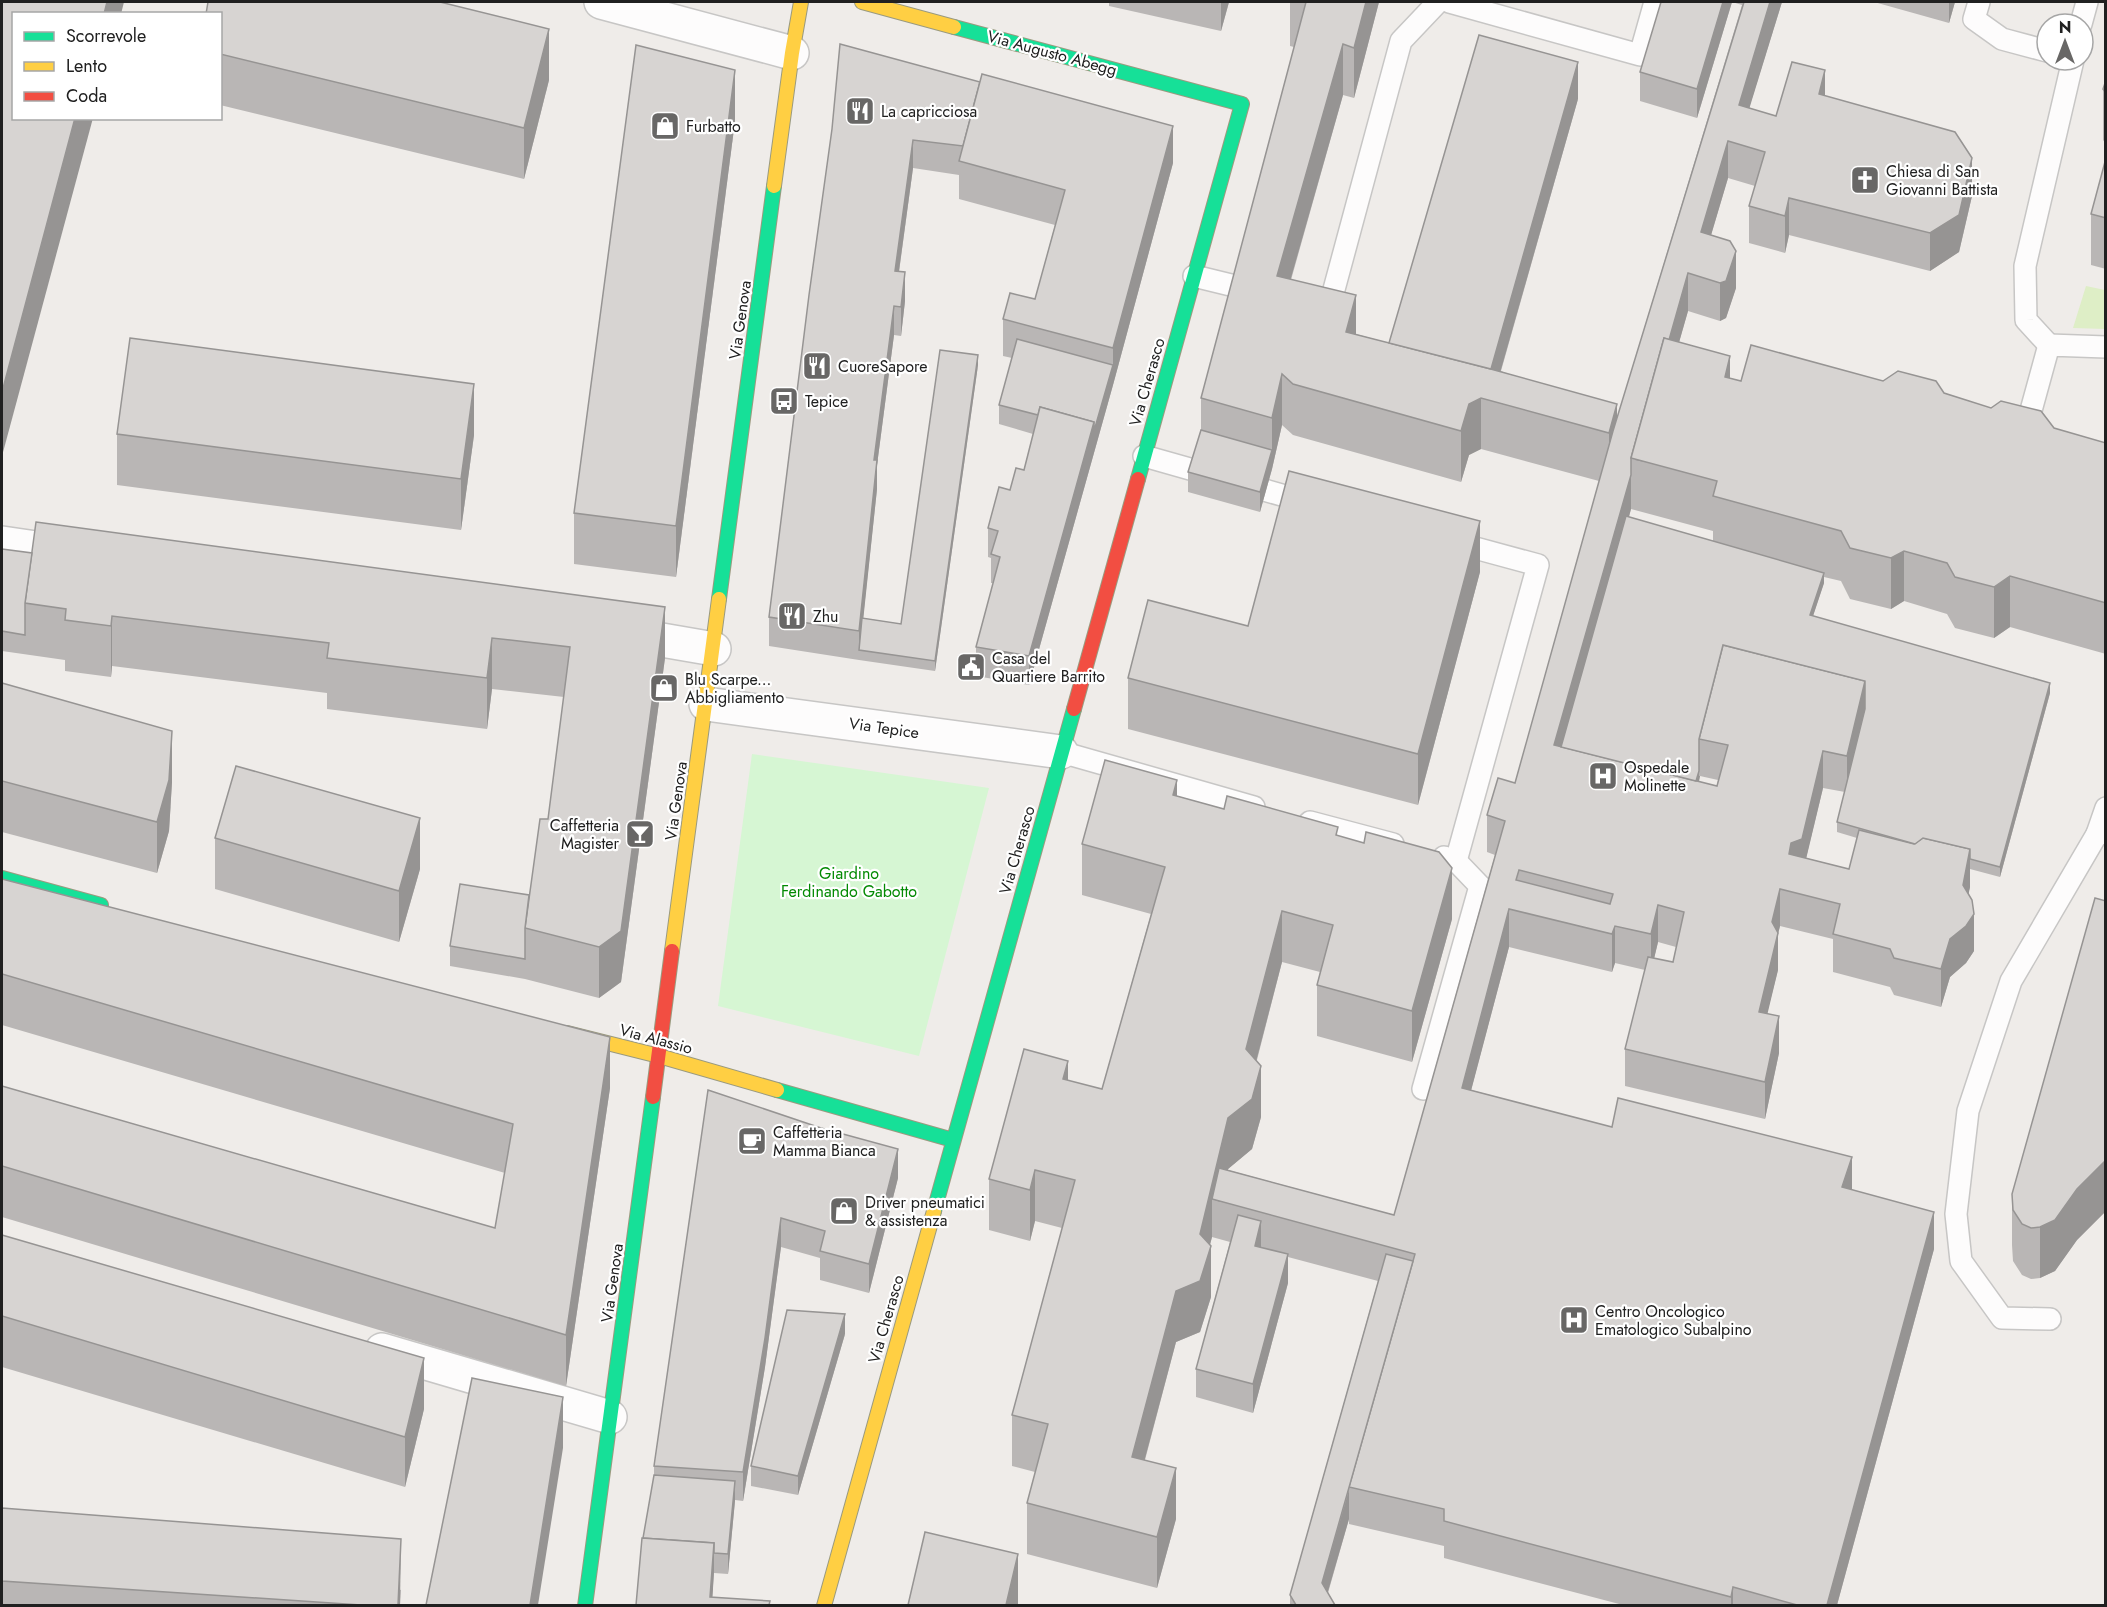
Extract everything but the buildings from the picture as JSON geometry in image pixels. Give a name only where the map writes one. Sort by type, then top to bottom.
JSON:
[{"type":"street","points":[[601,2],[792,53]]},
{"type":"street","name":"Via Genova","points":[[585,1605],[792,53],[801,2]]},
{"type":"street","name":"Via Augusto Abegg","points":[[862,2],[1242,104]]},
{"type":"street","name":"Via Cherasco","points":[[824,1605],[1242,104]]},
{"type":"street","points":[[2,543],[107,558]]},
{"type":"street","points":[[586,628],[714,649]]},
{"type":"street","name":"Via Tepice","points":[[706,704],[1061,752]]},
{"type":"street","points":[[2,878],[115,909]]},
{"type":"street","name":"Via Alassio","points":[[558,1030],[659,1056],[953,1140]]},
{"type":"street","points":[[358,1343],[610,1417]]},
{"type":"lane","points":[[1301,304],[1329,308],[1401,41],[1438,2]]},
{"type":"lane","points":[[1449,2],[1640,55],[1655,2]]},
{"type":"lane","points":[[1979,2],[1974,19],[2002,39],[2035,48]]},
{"type":"lane","points":[[2070,72],[2025,266],[2026,320],[2049,345],[2106,347]]},
{"type":"lane","points":[[1194,276],[1243,288]]},
{"type":"lane","points":[[2043,446],[2023,440],[2049,345]]},
{"type":"lane","points":[[1144,456],[1325,507]]},
{"type":"lane","points":[[1257,489],[1263,468]]},
{"type":"lane","points":[[1437,537],[1538,565],[1456,861]]},
{"type":"lane","points":[[1061,752],[1456,861],[1480,886],[1423,1089]]},
{"type":"lane","points":[[2050,1319],[2002,1318],[1961,1261],[1956,1214],[1968,1111],[2011,981],[2101,834],[2106,808]]},
{"type":"green space","points":[[2086,286],[2105,290],[2105,329],[2073,328]]},
{"type":"green space","name":"Giardino Ferdinando Gabotto","points":[[752,754],[989,788],[919,1056],[718,1006]]},
{"type":"traffic: fast","points":[[954,27],[1242,104],[1138,479]]},
{"type":"traffic: fast","points":[[719,599],[774,186]]},
{"type":"traffic: fast","points":[[934,1211],[1074,709]]},
{"type":"traffic: fast","points":[[2,878],[101,905]]},
{"type":"traffic: fast","points":[[777,1090],[953,1140]]},
{"type":"traffic: fast","points":[[585,1606],[653,1097]]},
{"type":"traffic: slow","points":[[774,186],[801,2]]},
{"type":"traffic: slow","points":[[862,2],[954,27]]},
{"type":"traffic: slow","points":[[672,951],[719,599]]},
{"type":"traffic: slow","points":[[567,1033],[659,1056],[777,1090]]},
{"type":"traffic: slow","points":[[824,1606],[934,1211]]},
{"type":"traffic: jam","points":[[1074,709],[1138,479]]},
{"type":"traffic: jam","points":[[653,1097],[672,951]]},
{"type":"place","name":"La capricciosa","points":[[860,111]]},
{"type":"place","name":"Furbatto","points":[[665,126]]},
{"type":"place","name":"Chiesa di San Giovanni Battista","points":[[1865,180]]},
{"type":"place","name":"CuoreSapore","points":[[817,366]]},
{"type":"place","name":"Tepice","points":[[784,401]]},
{"type":"place","name":"Zhu","points":[[792,616]]},
{"type":"place","name":"Casa del Quartiere Barrito","points":[[971,667]]},
{"type":"place","name":"Blu Scarpe... Abbigliamento","points":[[664,688]]},
{"type":"place","name":"Ospedale Molinette","points":[[1603,776]]},
{"type":"place","name":"Caffetteria Magister","points":[[640,834]]},
{"type":"place","name":"Caffetteria Mamma Bianca","points":[[752,1141]]},
{"type":"place","name":"Driver pneumatici & assistenza","points":[[844,1211]]},
{"type":"place","name":"Centro Oncologico Ematologico Subalpino","points":[[1574,1320]]}]
